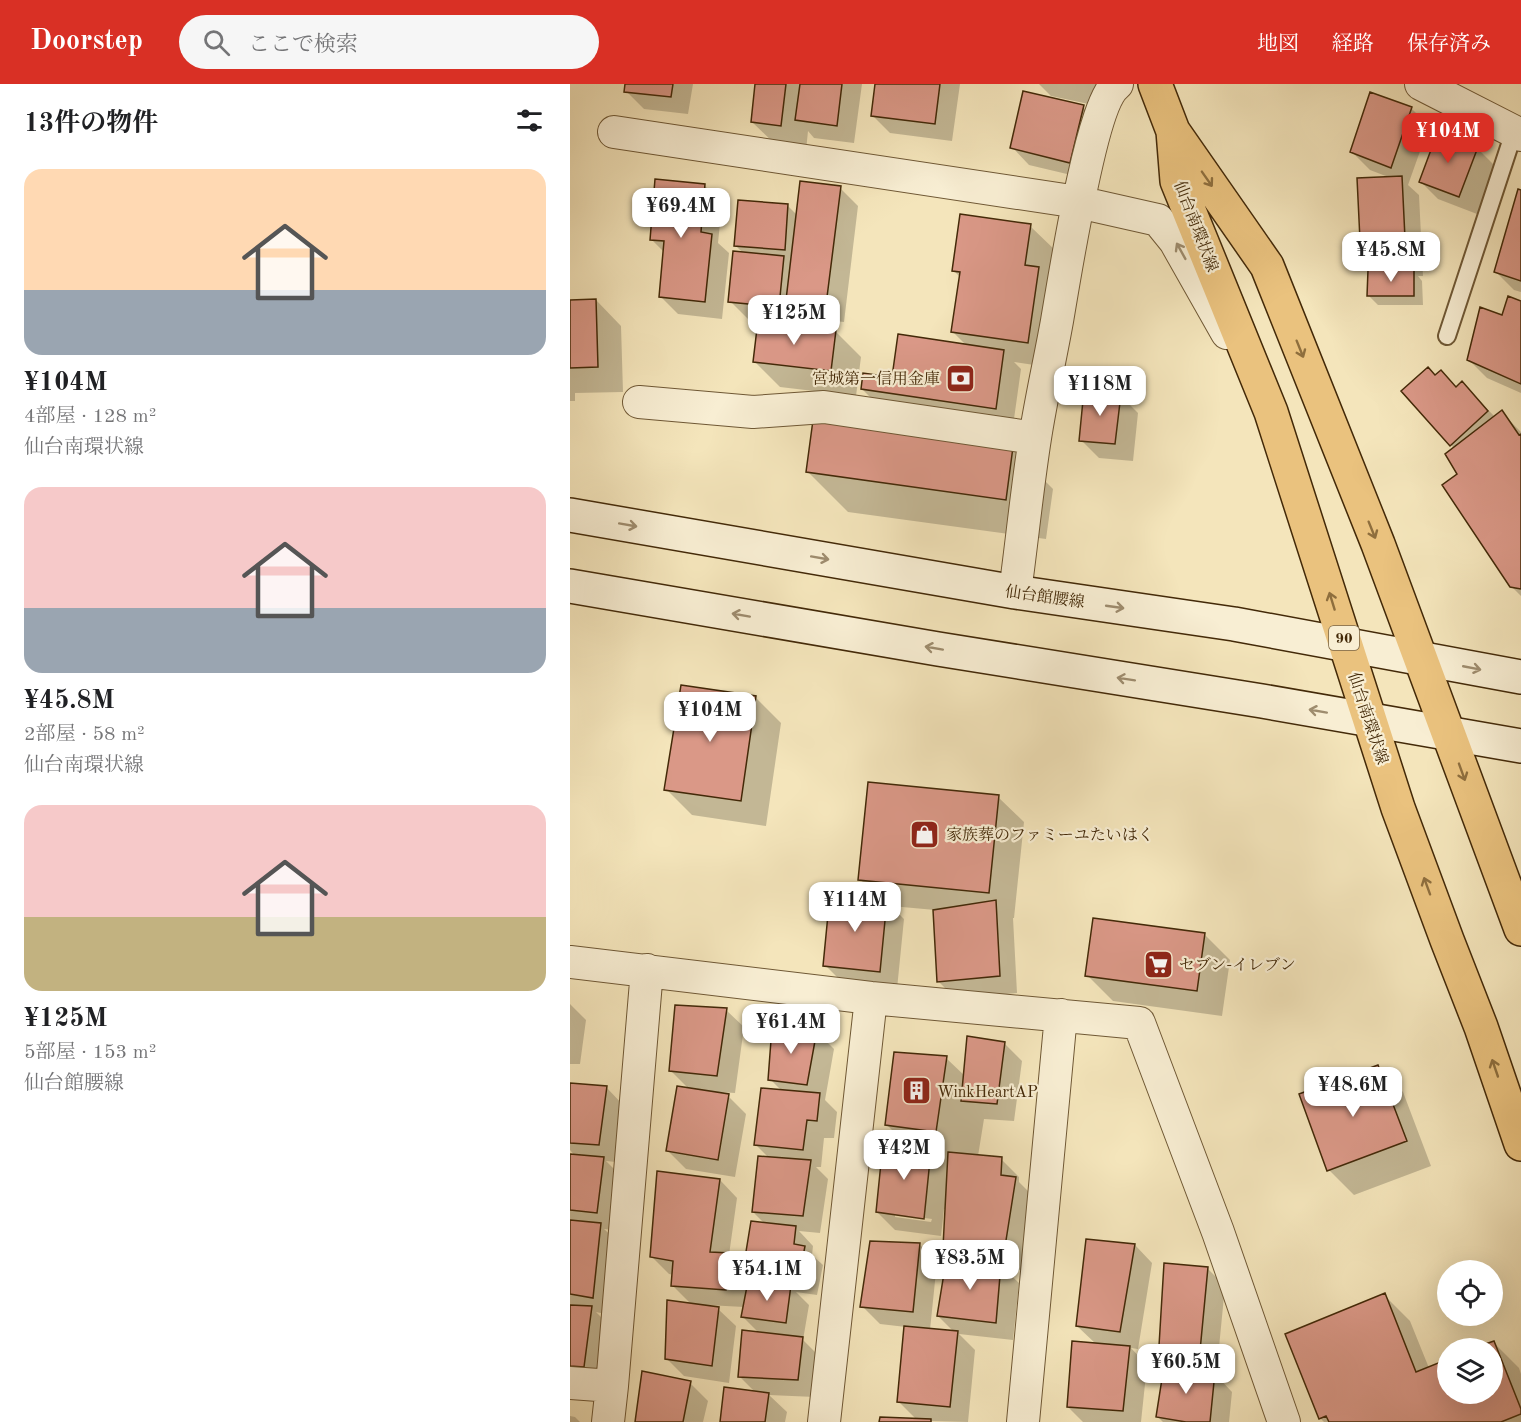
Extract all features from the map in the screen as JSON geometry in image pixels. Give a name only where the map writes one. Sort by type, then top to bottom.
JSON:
[{"type":"main road","name":"90","points":[[1155,84],[1173,131]]},
{"type":"main road","name":"仙台南環状線","points":[[1173,131],[1177,181],[1271,412],[1398,808],[1481,1027],[1521,1144]]},
{"type":"main road","name":"仙台南環状線","points":[[1173,131],[1267,266],[1378,544],[1521,929]]},
{"type":"main road","name":"仙台館腰線","points":[[570,514],[1015,592],[1234,624],[1521,677]]},
{"type":"main road","points":[[570,586],[1521,746]]},
{"type":"street","points":[[1015,592],[1035,438],[1078,202],[1091,145],[1113,87],[1117,84]]},
{"type":"street","points":[[1421,84],[1518,133]]},
{"type":"street","points":[[614,132],[1078,202],[1158,220],[1175,241],[1271,412]]},
{"type":"street","points":[[639,402],[753,412],[824,407],[1035,438]]},
{"type":"street","points":[[570,962],[872,998],[1139,1023],[1218,1232],[1284,1422]]},
{"type":"street","points":[[608,1422],[647,970]]},
{"type":"street","points":[[824,1422],[872,998]]},
{"type":"street","points":[[1023,1422],[1061,1015]]},
{"type":"street","points":[[570,1383],[612,1386]]},
{"type":"lane","points":[[1447,336],[1518,133]]},
{"type":"building","points":[[625,84],[673,84],[671,97],[624,92]]},
{"type":"building","points":[[755,84],[786,84],[781,126],[751,122]]},
{"type":"building","points":[[800,84],[842,84],[837,126],[795,120]]},
{"type":"building","points":[[875,84],[940,84],[935,124],[871,116]]},
{"type":"building","points":[[1023,91],[1084,105],[1070,163],[1010,148]]},
{"type":"building","points":[[1370,92],[1412,107],[1391,168],[1350,152]]},
{"type":"building","points":[[1438,131],[1478,147],[1459,197],[1419,182]]},
{"type":"building","points":[[1402,176],[1406,259],[1361,261],[1357,178]]},
{"type":"building","points":[[655,179],[705,184],[701,232],[712,234],[705,302],[659,297],[664,241],[650,240]]},
{"type":"building","points":[[800,181],[841,186],[826,305],[786,300]]},
{"type":"building","points":[[1518,189],[1521,190],[1521,281],[1494,272]]},
{"type":"building","points":[[738,200],[788,204],[785,250],[734,246]]},
{"type":"building","points":[[960,214],[1031,224],[1025,265],[1039,267],[1028,343],[951,332],[960,272],[952,271]]},
{"type":"building","points":[[733,251],[784,256],[779,307],[728,302]]},
{"type":"building","points":[[1368,270],[1414,270],[1414,296],[1367,296]]},
{"type":"building","points":[[1508,296],[1521,301],[1521,384],[1467,360],[1480,307],[1502,315]]},
{"type":"building","points":[[596,299],[598,367],[570,368],[570,300]]},
{"type":"building","points":[[758,320],[836,330],[831,371],[753,362]]},
{"type":"building","points":[[898,334],[1004,350],[996,409],[861,389],[863,373],[892,377]]},
{"type":"building","points":[[1428,367],[1435,375],[1441,370],[1456,387],[1462,381],[1488,411],[1450,446],[1401,391]]},
{"type":"building","points":[[1084,390],[1121,394],[1115,444],[1079,441]]},
{"type":"building","points":[[1502,410],[1519,435],[1521,434],[1521,589],[1510,587],[1442,485],[1457,474],[1445,454]]},
{"type":"building","points":[[813,420],[1013,447],[1006,500],[806,472]]},
{"type":"building","points":[[681,685],[756,696],[741,801],[664,790]]},
{"type":"building","points":[[868,782],[999,795],[989,893],[858,880]]},
{"type":"building","points":[[830,894],[887,900],[880,972],[823,966]]},
{"type":"building","points":[[996,900],[1000,976],[937,982],[933,910]]},
{"type":"building","points":[[1093,918],[1205,933],[1197,991],[1085,976]]},
{"type":"building","points":[[675,1005],[727,1008],[717,1076],[669,1071]]},
{"type":"building","points":[[772,1027],[817,1030],[807,1085],[768,1080]]},
{"type":"building","points":[[967,1036],[1005,1042],[997,1104],[961,1101]]},
{"type":"building","name":"WinkHeartAP","points":[[894,1052],[947,1056],[936,1132],[885,1125]]},
{"type":"building","points":[[1378,1065],[1407,1141],[1327,1171],[1299,1094]]},
{"type":"building","points":[[570,1083],[607,1086],[599,1145],[570,1143]]},
{"type":"building","points":[[677,1086],[729,1094],[718,1160],[666,1151]]},
{"type":"building","points":[[761,1088],[820,1093],[817,1121],[807,1120],[803,1150],[754,1145]]},
{"type":"building","points":[[883,1143],[931,1150],[924,1219],[876,1212]]},
{"type":"building","points":[[948,1152],[1002,1157],[1001,1175],[1016,1177],[1004,1253],[943,1247]]},
{"type":"building","points":[[570,1154],[604,1157],[597,1213],[570,1210]]},
{"type":"building","points":[[758,1156],[811,1160],[803,1216],[752,1212]]},
{"type":"building","points":[[657,1171],[720,1179],[710,1252],[730,1253],[726,1290],[671,1286],[673,1261],[650,1257]]},
{"type":"building","points":[[570,1220],[601,1223],[593,1298],[570,1294]]},
{"type":"building","points":[[751,1221],[796,1226],[794,1244],[805,1246],[799,1278],[743,1270]]},
{"type":"building","points":[[1086,1239],[1135,1244],[1120,1332],[1076,1326]]},
{"type":"building","points":[[870,1241],[920,1243],[913,1312],[860,1307]]},
{"type":"building","points":[[946,1261],[1001,1264],[996,1323],[937,1316]]},
{"type":"building","points":[[1164,1263],[1208,1267],[1200,1351],[1159,1346]]},
{"type":"building","points":[[748,1281],[791,1285],[786,1323],[741,1317]]},
{"type":"building","points":[[1385,1293],[1416,1372],[1437,1363],[1437,1404],[1503,1404],[1503,1364],[1521,1414],[1501,1422],[1329,1422],[1326,1416],[1319,1419],[1285,1334]]},
{"type":"building","points":[[667,1300],[719,1307],[712,1366],[665,1359]]},
{"type":"building","points":[[570,1305],[592,1306],[584,1367],[570,1366]]},
{"type":"building","points":[[904,1326],[958,1331],[950,1407],[897,1402]]},
{"type":"building","points":[[742,1330],[803,1337],[798,1380],[738,1377]]},
{"type":"building","points":[[1072,1341],[1130,1346],[1123,1411],[1067,1407]]},
{"type":"building","points":[[1164,1366],[1215,1372],[1210,1422],[1186,1422],[1156,1417]]},
{"type":"building","points":[[642,1371],[691,1381],[683,1422],[635,1422]]},
{"type":"building","points":[[724,1387],[769,1393],[765,1422],[720,1422]]},
{"type":"building","points":[[880,1417],[931,1419],[931,1422],[879,1422]]},
{"type":"place","name":"宮城第一信用金庫","points":[[961,378]]},
{"type":"place","name":"家族葬のファミーユたいはく","points":[[925,834]]},
{"type":"place","name":"セブン-イレブン","points":[[1158,964]]},
{"type":"place","name":"WinkHeartAP","points":[[916,1091]]}]
